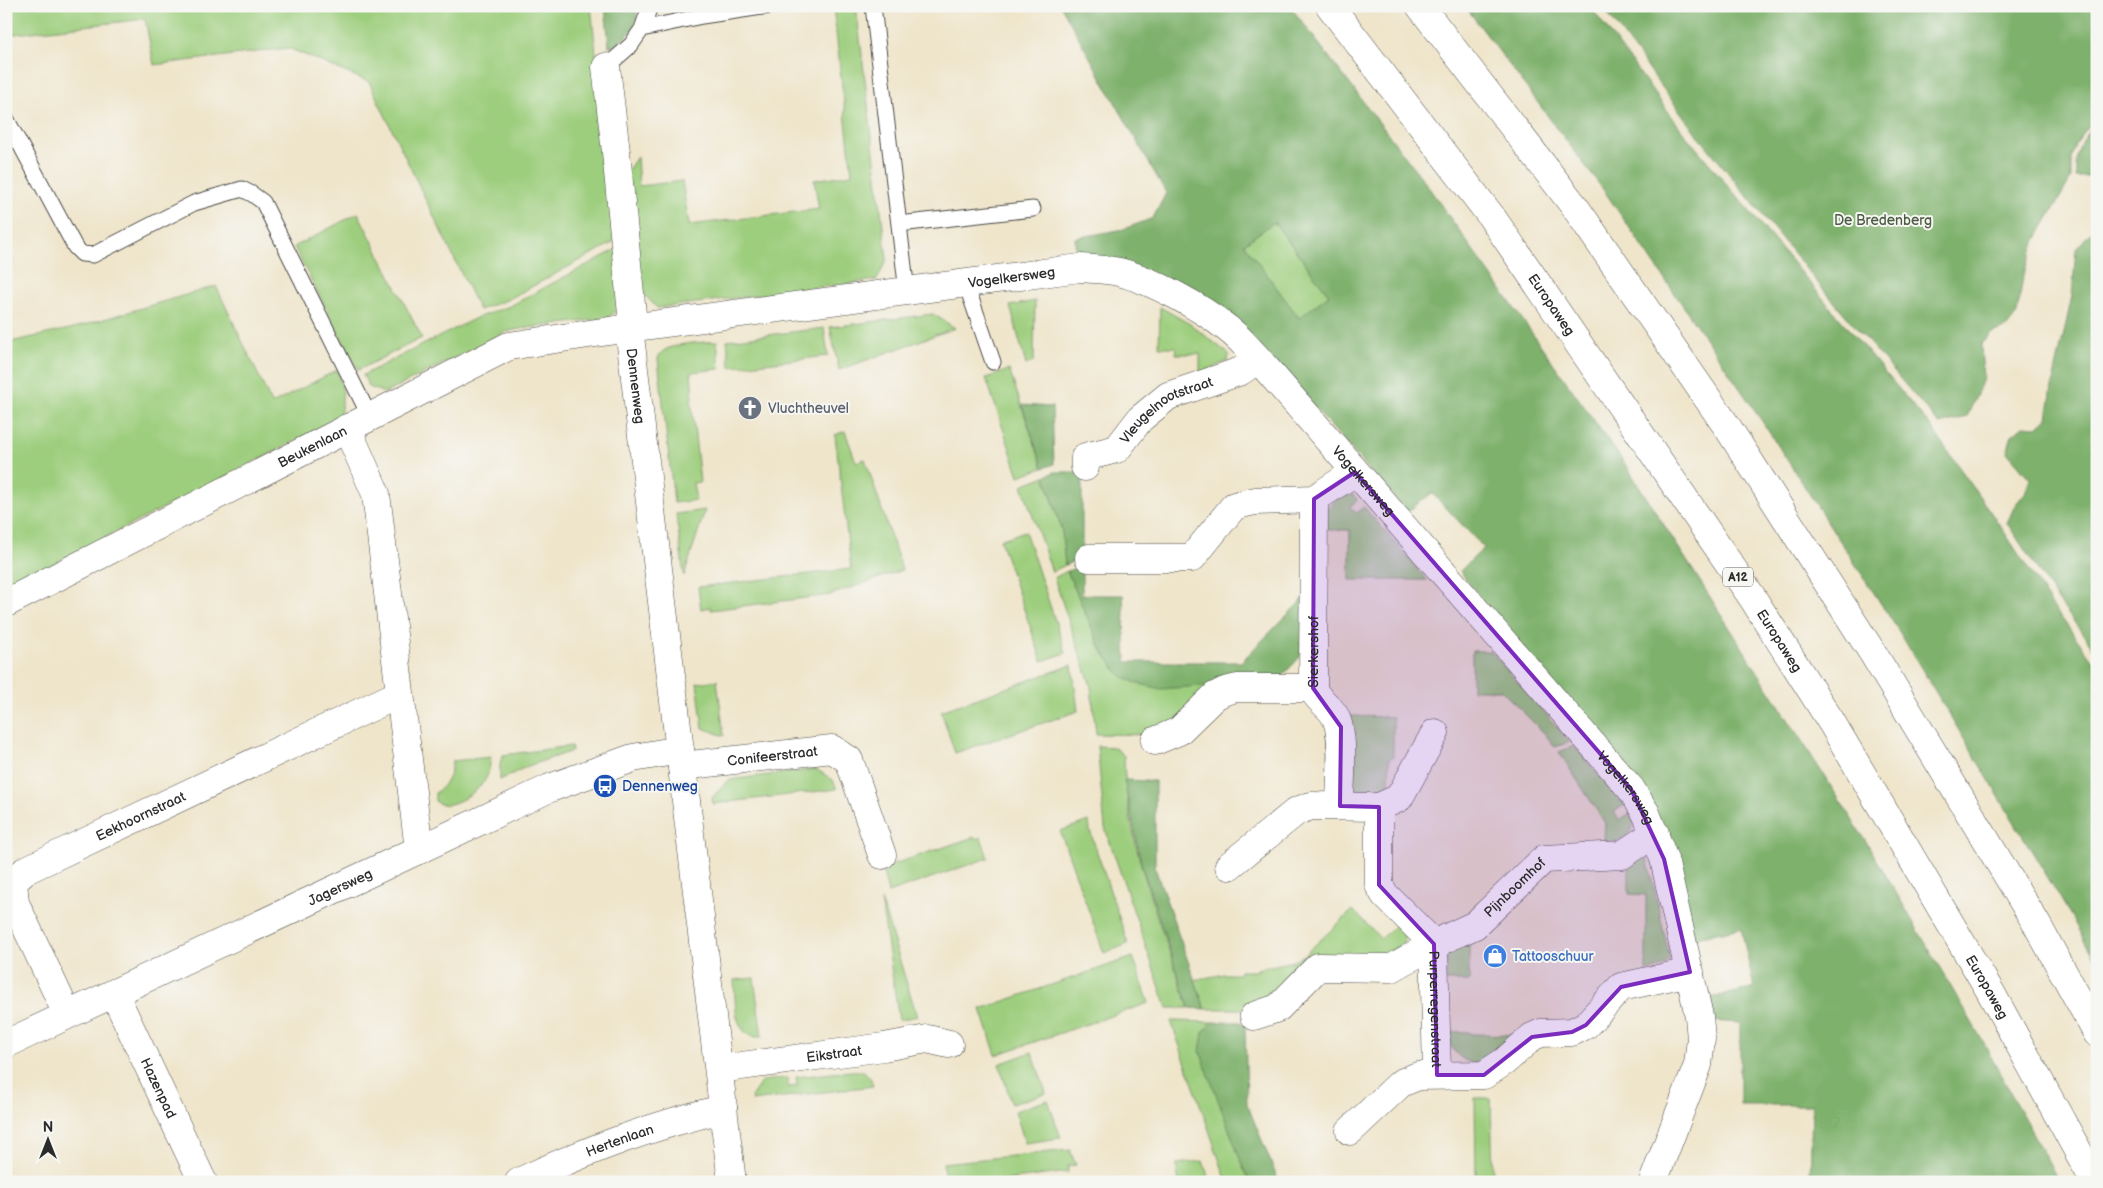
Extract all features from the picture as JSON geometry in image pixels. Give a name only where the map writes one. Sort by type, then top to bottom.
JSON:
[{"type":"main road","name":"Europaweg","points":[[1330,6],[1491,216],[1752,598],[1832,723],[1985,982],[2094,1182]]},
{"type":"main road","points":[[1420,6],[1575,207],[1728,428],[1879,663],[2036,923],[2097,1033]]},
{"type":"main road","name":"Dennenweg","points":[[606,67],[632,314],[630,328],[732,1182]]},
{"type":"main road","name":"Vogelkersweg","points":[[630,328],[1080,268],[1117,271],[1163,289],[1206,312],[1230,330],[1258,359],[1631,789],[1655,833],[1664,859],[1690,972],[1699,1016],[1701,1039],[1698,1065],[1653,1182]]},
{"type":"main road","name":"Beukenlaan","points":[[6,603],[509,346],[630,328]]},
{"type":"main road","name":"Vleugelnootstraat","points":[[1085,467],[1085,457],[1117,449],[1140,419],[1168,396],[1241,371],[1258,359]]},
{"type":"main road","points":[[358,423],[376,494],[419,850]]},
{"type":"main road","points":[[1090,558],[1192,558],[1234,506],[1255,501],[1314,500],[1355,472]]},
{"type":"main road","name":"Sierkershof","points":[[1155,741],[1179,731],[1215,696],[1225,691],[1237,688],[1312,688],[1314,500]]},
{"type":"main road","points":[[1312,688],[1314,693],[1335,714],[1341,727],[1340,806]]},
{"type":"main road","name":"Eekhoornstraat","points":[[67,1014],[15,903],[13,882],[26,870],[400,694]]},
{"type":"main road","points":[[1228,866],[1297,811],[1311,806],[1378,807],[1399,798],[1435,733]]},
{"type":"main road","name":"Conifeerstraat","points":[[681,758],[832,750],[848,760],[882,855]]},
{"type":"main road","name":"Jagersweg","points":[[6,1044],[550,788],[633,758],[681,758]]},
{"type":"main road","points":[[1378,807],[1379,885],[1384,895],[1434,944]]},
{"type":"main road","name":"Pijnboomhof","points":[[1254,1016],[1278,1008],[1318,967],[1392,968],[1434,944],[1475,925],[1544,859],[1622,855],[1655,833]]},
{"type":"main road","name":"Purperregenstraat","points":[[1434,944],[1437,1075]]},
{"type":"main road","name":"Purperregenstraat","points":[[1350,1131],[1401,1083],[1418,1076],[1484,1075],[1505,1061],[1532,1037],[1541,1033],[1572,1032],[1586,1024],[1620,987],[1631,983],[1667,978],[1690,972]]},
{"type":"main road","name":"Hazenpad","points":[[114,993],[203,1182]]},
{"type":"main road","name":"Eikstraat","points":[[719,1069],[874,1049],[927,1039],[949,1044]]},
{"type":"main road","name":"Hertenlaan","points":[[519,1182],[636,1134],[681,1118],[723,1109]]},
{"type":"lane","points":[[606,67],[631,45],[642,29],[650,6]]},
{"type":"lane","points":[[642,29],[702,16],[770,6]]},
{"type":"lane","points":[[873,6],[907,292]]},
{"type":"lane","points":[[6,118],[74,247],[82,254],[93,255],[194,203],[204,200],[242,190],[263,202],[358,423]]},
{"type":"lane","points":[[899,224],[1033,209]]},
{"type":"lane","points":[[966,284],[993,362]]},
{"type":"highlighted area","points":[[1355,472],[1631,789],[1664,859],[1690,972],[1621,987],[1586,1025],[1572,1032],[1532,1037],[1484,1075],[1437,1075],[1434,944],[1379,885],[1379,807],[1340,806],[1341,727],[1313,688],[1314,499]]},
{"type":"green space","points":[[6,6],[591,6],[616,241],[509,299],[479,310],[369,82],[288,48],[154,65],[145,19],[6,35]]},
{"type":"green space","points":[[605,6],[636,6],[635,25],[615,46],[609,46]]},
{"type":"green space","points":[[833,6],[856,6],[887,259],[877,280],[657,308],[638,288],[625,174],[637,157],[639,186],[682,181],[689,225],[819,209],[814,180],[852,174]]},
{"type":"green space","points":[[1061,6],[1290,6],[1424,181],[1627,467],[1867,843],[1978,1033],[2059,1182],[1810,1182],[1812,1105],[1740,1105],[1740,1023],[1711,1021],[1706,999],[1754,988],[1741,928],[1692,938],[1674,857],[1460,571],[1484,548],[1432,493],[1407,512],[1264,351],[1076,258],[1075,238],[1124,229],[1153,218],[1166,193]],"holes":[[[1274,222],[1329,295],[1299,318],[1244,244]]]},
{"type":"green space","points":[[1465,6],[1590,6],[1687,137],[1931,427],[2001,527],[2051,604],[2097,666],[2097,963],[2065,906],[1900,633],[1754,409],[1605,192]]},
{"type":"green space","name":"De Bredenberg","points":[[1602,6],[2097,6],[2097,116],[2075,145],[2071,158],[2071,178],[2036,240],[2023,277],[2017,314],[2007,327],[1992,333],[1981,344],[1983,379],[1967,417],[1939,424],[1811,275],[1696,133]]},
{"type":"green space","points":[[2097,122],[2097,177],[2076,177],[2076,159],[2080,147]]},
{"type":"green space","points":[[358,213],[422,338],[358,370],[294,247]]},
{"type":"green space","points":[[1274,222],[1329,295],[1299,318],[1244,244]]},
{"type":"green space","points":[[2097,225],[2097,653],[2057,599],[2007,523],[2015,505],[2025,493],[2030,479],[2007,452],[2012,435],[2023,426],[2037,427],[2047,418],[2072,296],[2076,249]]},
{"type":"green space","points":[[617,249],[620,308],[608,318],[506,332],[385,393],[369,387],[363,375],[476,318],[510,306]]},
{"type":"green space","points":[[216,286],[272,404],[337,370],[343,391],[340,418],[6,588],[6,343],[74,328]]},
{"type":"green space","points":[[1035,301],[1034,361],[1026,365],[1010,306]]},
{"type":"green space","points":[[1160,307],[1190,324],[1229,354],[1228,361],[1200,373],[1200,354],[1175,354],[1176,347],[1159,347]]},
{"type":"green space","points":[[933,314],[955,328],[839,370],[830,327]]},
{"type":"green space","points":[[824,328],[828,356],[730,367],[727,340]]},
{"type":"green space","points":[[717,341],[720,369],[691,372],[693,398],[691,399],[700,482],[693,483],[696,500],[674,503],[658,359],[661,353],[674,346]]},
{"type":"green space","points":[[1009,370],[1043,468],[1019,476],[986,378]]},
{"type":"green space","points":[[1022,405],[1052,407],[1054,464],[1043,468]]},
{"type":"green space","points":[[845,431],[856,462],[865,459],[902,570],[830,595],[711,610],[710,607],[701,609],[698,587],[851,569],[835,435]]},
{"type":"green space","points":[[1055,472],[1082,472],[1082,558],[1065,565],[1062,531],[1045,476]]},
{"type":"green space","points":[[1045,476],[1062,531],[1065,565],[1052,572],[1022,485]]},
{"type":"green space","points":[[1345,495],[1353,495],[1357,499],[1350,507],[1356,513],[1364,507],[1427,580],[1350,580],[1350,530],[1329,530],[1324,526],[1325,515],[1329,507]]},
{"type":"green space","points":[[705,510],[684,576],[676,514]]},
{"type":"green space","points":[[1025,531],[1066,653],[1042,661],[1000,540]]},
{"type":"green space","points":[[1082,566],[1082,595],[1123,595],[1126,662],[1241,662],[1304,598],[1300,657],[1283,675],[1213,685],[1161,689],[1136,683],[1120,675],[1101,649],[1067,571]]},
{"type":"green space","points":[[1067,571],[1101,649],[1120,675],[1213,685],[1173,724],[1148,735],[1096,734],[1091,686],[1054,578]]},
{"type":"green space","points":[[1472,651],[1491,651],[1570,742],[1555,747],[1546,735],[1501,690],[1472,690]]},
{"type":"green space","points":[[1072,665],[1078,711],[955,753],[941,711]]},
{"type":"green space","points":[[717,680],[724,736],[703,728],[697,683]]},
{"type":"green space","points":[[1350,716],[1393,717],[1393,757],[1389,758],[1389,784],[1378,796],[1360,795],[1349,783]]},
{"type":"green space","points":[[571,746],[572,751],[528,766],[500,780],[500,764],[503,755]]},
{"type":"green space","points":[[1097,746],[1114,747],[1124,756],[1126,788],[1138,853],[1157,916],[1189,1008],[1167,1008],[1105,828]]},
{"type":"green space","points":[[1574,746],[1624,805],[1614,812],[1619,820],[1629,814],[1634,822],[1630,832],[1624,838],[1604,842],[1605,823],[1559,752]]},
{"type":"green space","points":[[491,757],[486,778],[476,790],[454,803],[441,804],[435,801],[435,793],[445,783],[451,771],[452,761]]},
{"type":"green space","points":[[816,769],[833,780],[837,789],[713,804],[712,798],[728,780]]},
{"type":"green space","points":[[1124,780],[1155,781],[1155,868],[1205,1009],[1189,1008],[1142,867]]},
{"type":"green space","points":[[1089,821],[1090,831],[1128,944],[1104,953],[1060,831]]},
{"type":"green space","points":[[974,837],[976,839],[981,837],[988,858],[888,893],[882,868]]},
{"type":"green space","points":[[1646,854],[1670,959],[1662,967],[1646,972],[1646,895],[1629,894],[1629,864]]},
{"type":"green space","points":[[881,900],[917,1016],[899,1020]]},
{"type":"green space","points":[[1353,910],[1381,939],[1396,924],[1404,934],[1403,947],[1389,955],[1309,956],[1302,960],[1274,999],[1252,1009],[1205,1009],[1195,980],[1224,974],[1239,974],[1240,971],[1257,971],[1257,969],[1294,961],[1303,956]]},
{"type":"green space","points":[[1469,942],[1469,981],[1446,981],[1447,950]]},
{"type":"green space","points":[[1133,957],[1149,1003],[996,1055],[981,1009]]},
{"type":"green space","points":[[754,978],[762,1037],[752,1036],[745,1032],[740,1026],[736,1009],[734,980]]},
{"type":"green space","points":[[1171,1021],[1211,1022],[1203,1033],[1244,1170],[1250,1182],[1227,1182]]},
{"type":"green space","points":[[1211,1022],[1241,1022],[1245,1027],[1247,1104],[1279,1182],[1250,1182],[1244,1170],[1200,1051],[1203,1033]]},
{"type":"green space","points":[[1446,1032],[1522,1035],[1493,1056],[1476,1063],[1469,1062],[1458,1055],[1450,1044]]},
{"type":"green space","points":[[1032,1052],[1046,1093],[1012,1104],[999,1064]]},
{"type":"green space","points":[[864,1071],[871,1079],[873,1086],[752,1101],[751,1097],[762,1081],[787,1078],[788,1087],[797,1086],[796,1077]]},
{"type":"green space","points":[[1475,1098],[1491,1098],[1493,1182],[1476,1182]]},
{"type":"green space","points":[[1048,1100],[1061,1138],[1025,1143],[1015,1111]]},
{"type":"green space","points":[[1070,1150],[1076,1165],[1068,1166],[1068,1172],[991,1182],[945,1182],[943,1163]]},
{"type":"green space","points":[[1203,1161],[1210,1182],[1179,1182],[1176,1164]]},
{"type":"place","name":"Vluchtheuvel","points":[[750,408]]},
{"type":"place","name":"Dennenweg","points":[[605,786]]},
{"type":"place","name":"Tattooschuur","points":[[1495,956]]}]
